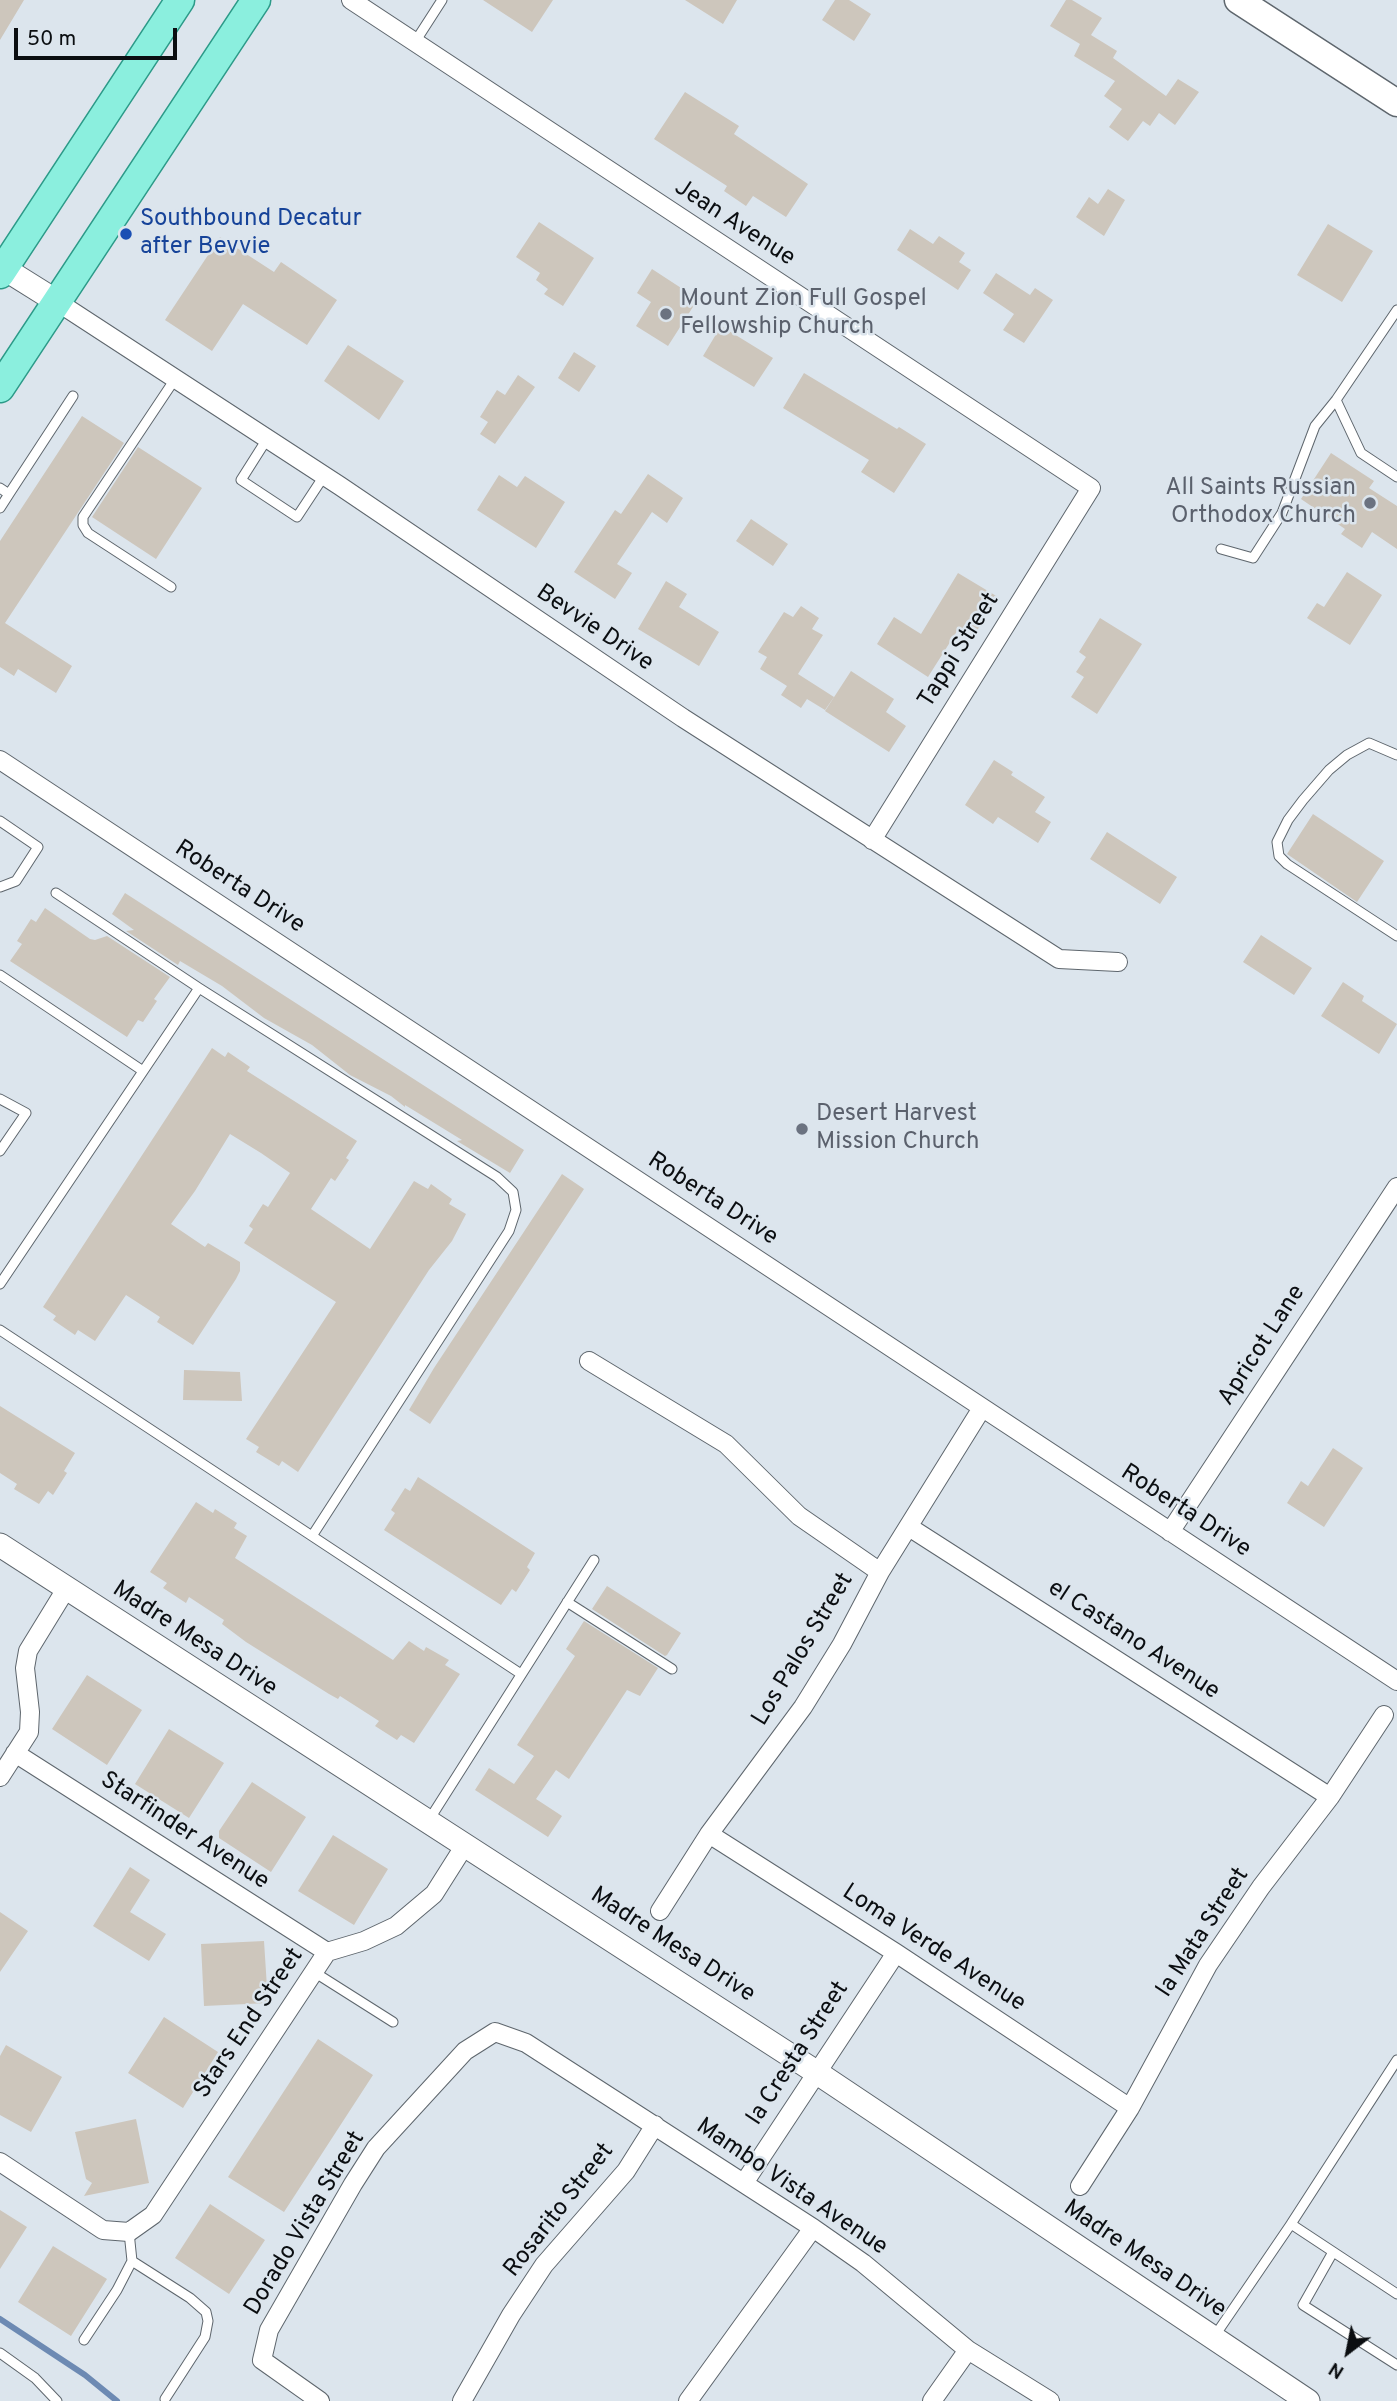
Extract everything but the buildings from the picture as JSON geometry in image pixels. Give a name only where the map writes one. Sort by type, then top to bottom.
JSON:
[{"type":"main road","points":[[1,270],[180,0]]},
{"type":"main road","points":[[0,388],[256,0]]},
{"type":"main road","points":[[1238,0],[1397,103]]},
{"type":"street","name":"Jean Avenue","points":[[351,0],[1091,488]]},
{"type":"street","points":[[1,270],[56,301]]},
{"type":"street","name":"Bevvie Drive","points":[[56,301],[324,476],[683,718],[1059,959],[1118,962]]},
{"type":"street","name":"Tappi Street","points":[[872,840],[1091,488]]},
{"type":"street","name":"Roberta Drive","points":[[0,760],[1397,1681]]},
{"type":"street","name":"Apricot Lane","points":[[1170,1532],[1397,1187]]},
{"type":"street","points":[[590,1362],[726,1444],[799,1516],[880,1572]]},
{"type":"street","name":"Los Palos Street","points":[[660,1911],[709,1834],[803,1707],[842,1644],[880,1572],[982,1408]]},
{"type":"street","name":"el Castano Avenue","points":[[909,1527],[1330,1797]]},
{"type":"street","name":"Madre Mesa Drive","points":[[0,1545],[816,2072],[1308,2401]]},
{"type":"street","points":[[0,1777],[29,1732],[30,1712],[25,1668],[28,1651],[66,1589]]},
{"type":"street","name":"la Mata Street","points":[[1080,2186],[1130,2108],[1208,1965],[1261,1887],[1330,1797],[1384,1715]]},
{"type":"street","name":"Starfinder Avenue","points":[[15,1754],[327,1952]]},
{"type":"street","name":"Loma Verde Avenue","points":[[709,1834],[895,1952],[1130,2108]]},
{"type":"street","name":"Stars End Street","points":[[129,2232],[153,2215],[327,1952],[364,1941],[396,1926],[434,1894],[465,1845]]},
{"type":"street","name":"la Cresta Street","points":[[744,2183],[895,1952]]},
{"type":"street","name":"Mambo Vista Avenue","points":[[495,2032],[526,2043],[813,2228],[863,2263],[968,2350],[1050,2401]]},
{"type":"street","name":"Dorado Vista Street","points":[[320,2401],[262,2360],[269,2329],[376,2148],[465,2051],[495,2032]]},
{"type":"street","name":"Rosarito Street","points":[[462,2401],[511,2315],[544,2265],[626,2171],[655,2125]]},
{"type":"street","points":[[0,2162],[103,2230],[129,2232]]},
{"type":"street","points":[[688,2401],[813,2228]]},
{"type":"street","points":[[932,2401],[968,2350]]},
{"type":"lane","points":[[415,42],[442,0]]},
{"type":"lane","points":[[1221,549],[1253,558],[1282,513],[1315,425],[1336,400],[1397,310]]},
{"type":"lane","points":[[171,587],[88,533],[83,517],[175,379]]},
{"type":"lane","points":[[0,508],[73,396]]},
{"type":"lane","points":[[1336,400],[1361,453],[1397,477]]},
{"type":"lane","points":[[267,439],[241,480],[263,495],[297,517],[324,476]]},
{"type":"lane","points":[[0,488],[9,494]]},
{"type":"lane","points":[[1397,755],[1369,743],[1347,754],[1303,800],[1288,820],[1277,842],[1279,856],[1287,864],[1397,936]]},
{"type":"lane","points":[[0,821],[38,847],[16,881],[0,887]]},
{"type":"lane","points":[[56,893],[199,988],[497,1177],[513,1192],[516,1210],[509,1231],[312,1536]]},
{"type":"lane","points":[[0,975],[143,1071]]},
{"type":"lane","points":[[0,1284],[199,988]]},
{"type":"lane","points":[[0,1099],[26,1113],[0,1151]]},
{"type":"lane","points":[[0,1330],[521,1674]]},
{"type":"lane","points":[[428,1821],[594,1560]]},
{"type":"lane","points":[[567,1602],[672,1669]]},
{"type":"lane","points":[[314,1972],[393,2021]]},
{"type":"lane","points":[[1213,2338],[1291,2224],[1397,2060]]},
{"type":"lane","points":[[1291,2224],[1397,2294]]},
{"type":"lane","points":[[84,2340],[117,2290],[132,2261],[129,2232]]},
{"type":"lane","points":[[1333,2252],[1303,2305],[1397,2365]]},
{"type":"lane","points":[[132,2261],[190,2298],[206,2312],[208,2321],[205,2337],[165,2399]]},
{"type":"lane","points":[[0,2353],[36,2378],[57,2401]]},
{"type":"waterway","points":[[0,2319],[85,2375],[117,2401]]},
{"type":"place","name":"Southbound Decatur after Bevvie","points":[[126,234]]},
{"type":"place","name":"Mount Zion Full Gospel Fellowship Church","points":[[666,314]]},
{"type":"place","name":"All Saints Russian Orthodox Church","points":[[1370,503]]},
{"type":"place","name":"Desert Harvest Mission Church","points":[[802,1129]]}]
